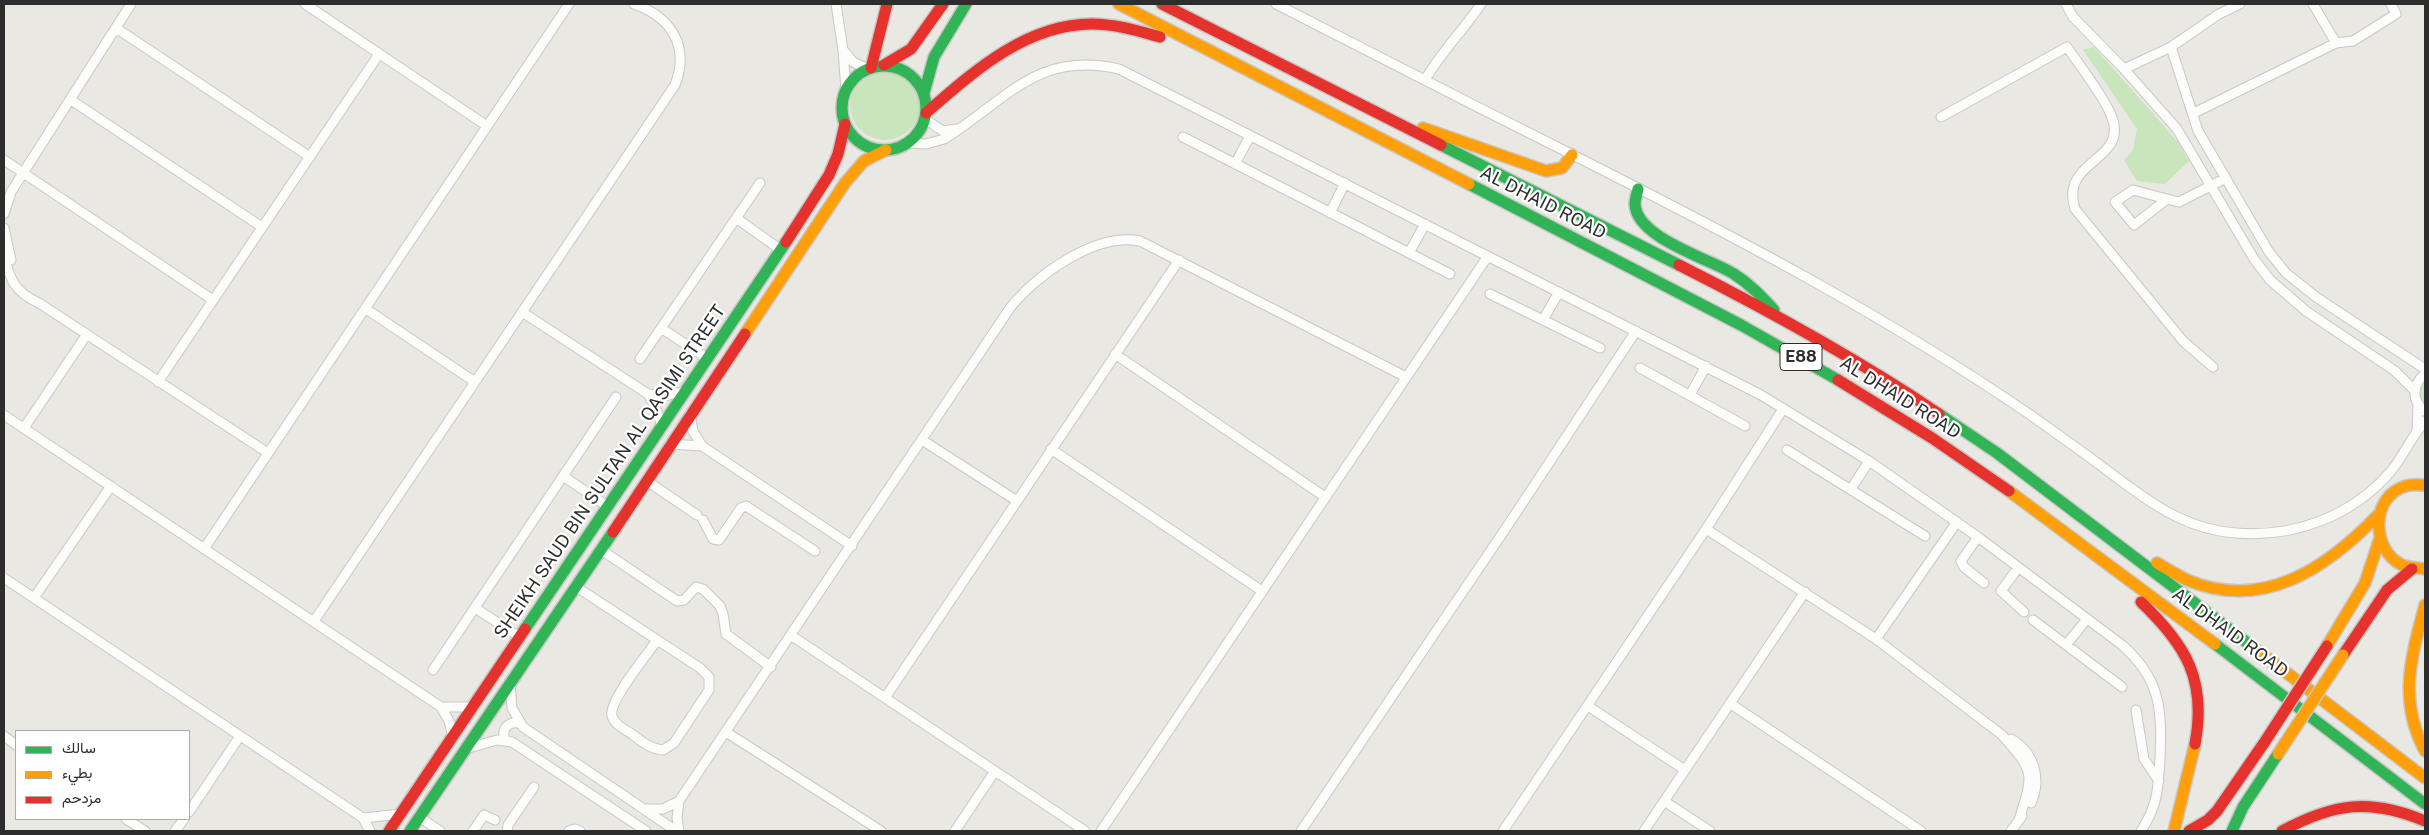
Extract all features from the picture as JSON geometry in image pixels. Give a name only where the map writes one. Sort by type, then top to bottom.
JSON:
[{"type":"main road","points":[[869,68],[887,4]]},
{"type":"main road","points":[[883,66],[903,56],[911,49],[943,4]]},
{"type":"main road","points":[[926,116],[924,93],[929,67],[940,43],[966,4]]},
{"type":"main road","name":"AL DHAID ROAD","points":[[1119,4],[1366,133],[1713,310],[1825,371],[1933,438],[2296,704],[2425,804]]},
{"type":"main road","name":"AL DHAID ROAD","points":[[1162,4],[1780,318],[1883,377],[1997,453],[2425,778]]},
{"type":"main road","points":[[1180,4],[1322,76],[1377,113]]},
{"type":"main road","points":[[924,93],[919,84],[908,73],[893,67],[869,68],[851,81],[846,90],[842,103],[845,124],[861,144],[873,149],[886,150],[907,143],[919,133],[926,116],[985,63],[1036,29],[1058,21],[1080,18],[1103,18],[1125,22],[1146,30],[1283,99],[1366,133]]},
{"type":"main road","name":"SHEIKH SAUD BIN SULTAN AL QASIMI STREET","points":[[389,831],[684,391],[708,359],[781,250],[832,168],[838,154],[845,124]]},
{"type":"main road","points":[[1403,126],[1430,130],[1459,138],[1546,171],[1557,172],[1564,169],[1572,155]]},
{"type":"main road","name":"SHEIKH SAUD BIN SULTAN AL QASIMI STREET","points":[[410,831],[647,481],[851,174],[872,156],[886,150]]},
{"type":"main road","points":[[1638,188],[1633,198],[1633,208],[1638,219],[1655,234],[1734,273],[1758,291],[1780,318]]},
{"type":"main road","points":[[684,391],[689,391],[694,395],[690,414]]},
{"type":"main road","points":[[2098,530],[2130,546],[2184,579],[2210,588],[2236,592],[2264,590],[2290,582],[2316,570],[2339,555],[2360,536],[2378,515],[2390,496],[2410,486],[2424,484]]},
{"type":"main road","points":[[2189,831],[2208,820],[2217,812],[2264,743],[2363,588],[2373,565],[2379,541],[2378,515]]},
{"type":"main road","points":[[2379,541],[2392,559],[2412,569],[2425,569]]},
{"type":"main road","points":[[2088,550],[2112,578],[2166,624],[2187,655],[2195,676],[2199,698],[2199,721],[2174,831]]},
{"type":"main road","points":[[2232,831],[2243,806],[2387,590],[2412,569]]},
{"type":"main road","points":[[2425,605],[2408,674],[2408,699],[2412,723],[2425,751]]},
{"type":"main road","points":[[2282,831],[2301,820],[2326,810],[2351,805],[2391,808],[2425,820]]},
{"type":"street","points":[[4,201],[131,4]]},
{"type":"street","points":[[305,4],[487,126]]},
{"type":"street","points":[[204,549],[569,4]]},
{"type":"street","points":[[314,621],[678,77],[680,61],[673,32],[664,19],[634,4]]},
{"type":"street","points":[[836,4],[843,50],[846,90]]},
{"type":"street","points":[[1276,4],[1793,268],[1890,324],[1984,383],[2152,504],[2188,523],[2233,533],[2259,534],[2310,525],[2357,502],[2377,487],[2393,468],[2425,421]]},
{"type":"street","points":[[1425,80],[1440,54],[1460,34],[1481,4]]},
{"type":"street","points":[[2066,4],[2073,16],[2124,69],[2177,129],[2254,259],[2270,280],[2306,311],[2395,371],[2414,390],[2422,408],[2417,432]]},
{"type":"street","points":[[2124,69],[2171,47],[2219,14],[2240,4]]},
{"type":"street","points":[[2313,4],[2336,43]]},
{"type":"street","points":[[2194,113],[2336,43],[2353,41],[2396,14],[2390,4]]},
{"type":"street","points":[[116,28],[310,157]]},
{"type":"street","points":[[1941,117],[2068,47],[2111,115],[2114,135],[2109,148],[2076,177],[2072,187],[2075,209],[2183,341],[2214,367]]},
{"type":"street","points":[[2171,47],[2194,113],[2198,131],[2269,252],[2286,273],[2316,297],[2425,369]]},
{"type":"street","points":[[843,50],[853,62],[869,68]]},
{"type":"street","points":[[158,382],[379,54]]},
{"type":"street","points":[[907,143],[935,142],[944,139],[1037,74],[1070,65],[1086,64],[1119,69],[1706,366],[1783,409],[1869,461],[1978,537],[2138,660],[2155,689],[2162,721],[2159,781],[2155,808],[2141,831]]},
{"type":"street","points":[[70,100],[262,227]]},
{"type":"street","points":[[926,116],[943,131],[960,128]]},
{"type":"street","points":[[1235,164],[1250,136]]},
{"type":"street","points":[[1184,137],[1450,274]]},
{"type":"street","points":[[4,160],[214,300]]},
{"type":"street","points":[[2167,199],[2134,224],[2115,202],[2134,190],[2179,202],[2226,178]]},
{"type":"street","points":[[640,359],[760,183]]},
{"type":"street","points":[[1330,213],[1345,183]]},
{"type":"street","points":[[4,214],[11,192]]},
{"type":"street","points":[[736,218],[781,250]]},
{"type":"street","points":[[1409,253],[1425,224]]},
{"type":"street","points":[[4,228],[8,273],[13,284],[26,297],[38,302],[88,334],[268,453]]},
{"type":"street","points":[[677,831],[680,802],[726,732],[1010,308],[1031,284],[1044,274],[1097,245],[1113,239],[1140,241],[1406,377]]},
{"type":"street","points":[[1101,831],[1488,256]]},
{"type":"street","points":[[885,698],[1179,260]]},
{"type":"street","points":[[1543,320],[1559,292]]},
{"type":"street","points":[[1490,294],[1600,348]]},
{"type":"street","points":[[366,309],[475,382]]},
{"type":"street","points":[[522,312],[648,394],[665,396],[684,391]]},
{"type":"street","points":[[661,328],[708,359]]},
{"type":"street","points":[[1300,831],[1510,522],[1636,331]]},
{"type":"street","points":[[24,428],[88,334]]},
{"type":"street","points":[[1115,354],[1325,497]]},
{"type":"street","points":[[1690,395],[1706,366]]},
{"type":"street","points":[[1640,368],[1745,426]]},
{"type":"street","points":[[2414,390],[2420,378],[2425,374]]},
{"type":"street","points":[[648,394],[655,406],[662,426]]},
{"type":"street","points":[[433,670],[616,397]]},
{"type":"street","points":[[1503,831],[1588,706],[1783,409]]},
{"type":"street","points":[[690,414],[693,431],[702,446],[852,546]]},
{"type":"street","points":[[4,415],[441,707],[449,721],[453,736]]},
{"type":"street","points":[[922,440],[1017,501]]},
{"type":"street","points":[[670,444],[702,446]]},
{"type":"street","points":[[1052,449],[1262,591]]},
{"type":"street","points":[[1787,450],[1925,536]]},
{"type":"street","points":[[1851,489],[1869,461]]},
{"type":"street","points":[[563,476],[607,506]]},
{"type":"street","points":[[647,481],[700,518],[713,539],[718,540],[741,508],[746,506],[815,551]]},
{"type":"street","points":[[34,598],[111,486]]},
{"type":"street","points":[[1876,639],[1957,522]]},
{"type":"street","points":[[1706,528],[1876,639],[2002,735],[2022,747],[2034,767],[2035,790],[2025,812],[2011,831]]},
{"type":"street","points":[[1978,537],[1962,558],[1962,563],[1984,583]]},
{"type":"street","points":[[600,549],[677,601],[684,600],[696,587],[704,589],[722,610],[726,634],[771,667]]},
{"type":"street","points":[[2018,568],[2001,591],[2024,612]]},
{"type":"street","points":[[4,578],[363,818],[370,831]]},
{"type":"street","points":[[575,586],[657,640],[705,672],[710,684],[709,690],[674,742],[662,750],[650,746],[621,727],[616,723],[611,711],[616,699],[657,640]]},
{"type":"street","points":[[1644,831],[1805,592]]},
{"type":"street","points":[[475,608],[520,637]]},
{"type":"street","points":[[2066,645],[2087,619]]},
{"type":"street","points":[[2033,620],[2122,687]]},
{"type":"street","points":[[792,636],[1085,831]]},
{"type":"street","points":[[510,682],[511,702],[519,723],[529,732],[677,831]]},
{"type":"street","points":[[1731,704],[1921,831]]},
{"type":"street","points":[[1588,706],[1685,770]]},
{"type":"street","points":[[441,707],[472,707]]},
{"type":"street","points":[[2136,710],[2144,759],[2159,781]]},
{"type":"street","points":[[505,740],[504,730],[506,726],[515,722],[519,723]]},
{"type":"street","points":[[726,732],[881,831]]},
{"type":"street","points":[[2002,735],[2018,752],[2028,770],[2029,791],[2019,820]]},
{"type":"street","points":[[4,736],[15,744]]},
{"type":"street","points":[[190,811],[240,736]]},
{"type":"street","points":[[465,749],[488,742],[505,740],[517,744],[643,830]]},
{"type":"street","points":[[955,831],[996,771]]},
{"type":"street","points":[[473,831],[484,815],[502,826],[534,787]]},
{"type":"street","points":[[644,809],[663,809],[680,802]]},
{"type":"street","points":[[1664,802],[1710,831]]},
{"type":"street","points":[[363,818],[401,814]]},
{"type":"street","points":[[419,817],[440,831]]},
{"type":"street","points":[[128,820],[145,831]]},
{"type":"street","points":[[175,831],[183,820]]},
{"type":"street","points":[[568,831],[580,831]]},
{"type":"green space","points":[[2094,47],[2178,142],[2189,161],[2165,184],[2137,181],[2124,160],[2133,150],[2137,129],[2083,50]]},
{"type":"green space","points":[[885,70],[898,73],[910,80],[917,92],[920,105],[917,118],[910,130],[898,137],[885,140],[872,137],[860,130],[853,118],[850,105],[853,92],[860,80],[872,73]]},
{"type":"green space","points":[[2425,380],[2425,405],[2420,399],[2419,392],[2420,386]]},
{"type":"traffic: fast","points":[[924,93],[934,57],[966,4]]},
{"type":"traffic: fast","points":[[884,66],[900,69],[914,78],[923,92],[926,108],[923,124],[914,138],[900,147],[884,150],[868,147],[854,138],[845,124],[842,108],[845,92],[854,78],[868,69],[884,66]]},
{"type":"traffic: fast","points":[[1441,145],[1679,265]]},
{"type":"traffic: fast","points":[[1469,184],[1741,325],[1838,380]]},
{"type":"traffic: fast","points":[[1638,189],[1635,204],[1639,216],[1648,227],[1660,237],[1676,246],[1734,274],[1751,286],[1774,310]]},
{"type":"traffic: fast","points":[[525,629],[786,242]]},
{"type":"traffic: fast","points":[[1939,414],[1997,453],[2258,651]]},
{"type":"traffic: fast","points":[[410,831],[613,532]]},
{"type":"traffic: fast","points":[[2215,644],[2425,804]]},
{"type":"traffic: fast","points":[[2232,831],[2243,807],[2278,754]]},
{"type":"traffic: slow","points":[[1119,4],[1469,184]]},
{"type":"traffic: slow","points":[[1423,128],[1546,171],[1562,168],[1572,155]]},
{"type":"traffic: slow","points":[[745,334],[845,183],[864,161],[886,150]]},
{"type":"traffic: slow","points":[[2425,485],[2408,485],[2394,492],[2386,500],[2381,511],[2379,524],[2384,548],[2392,558],[2402,565],[2425,569]]},
{"type":"traffic: slow","points":[[2009,491],[2215,644]]},
{"type":"traffic: slow","points":[[2157,563],[2187,580],[2215,589],[2242,591],[2267,587],[2292,579],[2315,567],[2337,552],[2378,515]]},
{"type":"traffic: slow","points":[[2327,646],[2365,583],[2379,541]]},
{"type":"traffic: slow","points":[[2425,605],[2415,643],[2409,696],[2417,732],[2425,751]]},
{"type":"traffic: slow","points":[[2258,651],[2425,778]]},
{"type":"traffic: slow","points":[[2278,754],[2343,655]]},
{"type":"traffic: slow","points":[[2174,831],[2195,744]]},
{"type":"traffic: jam","points":[[871,68],[887,4]]},
{"type":"traffic: jam","points":[[884,65],[911,49],[943,4]]},
{"type":"traffic: jam","points":[[1162,4],[1441,145]]},
{"type":"traffic: jam","points":[[926,113],[962,82],[1002,53],[1023,41],[1045,32],[1068,26],[1101,24],[1127,28],[1160,37]]},
{"type":"traffic: jam","points":[[786,242],[829,175],[838,154],[845,124]]},
{"type":"traffic: jam","points":[[1679,265],[1811,335],[1876,373],[1939,414]]},
{"type":"traffic: jam","points":[[613,532],[745,334]]},
{"type":"traffic: jam","points":[[1838,380],[1932,438],[2009,491]]},
{"type":"traffic: jam","points":[[2343,655],[2387,590],[2412,569]]},
{"type":"traffic: jam","points":[[2141,602],[2170,633],[2189,665],[2195,682],[2198,701],[2195,744]]},
{"type":"traffic: jam","points":[[389,831],[525,629]]},
{"type":"traffic: jam","points":[[2264,743],[2327,646]]},
{"type":"traffic: jam","points":[[2189,831],[2208,820],[2217,811],[2264,743]]},
{"type":"traffic: jam","points":[[2282,831],[2319,814],[2352,807],[2387,809],[2425,821]]}]
